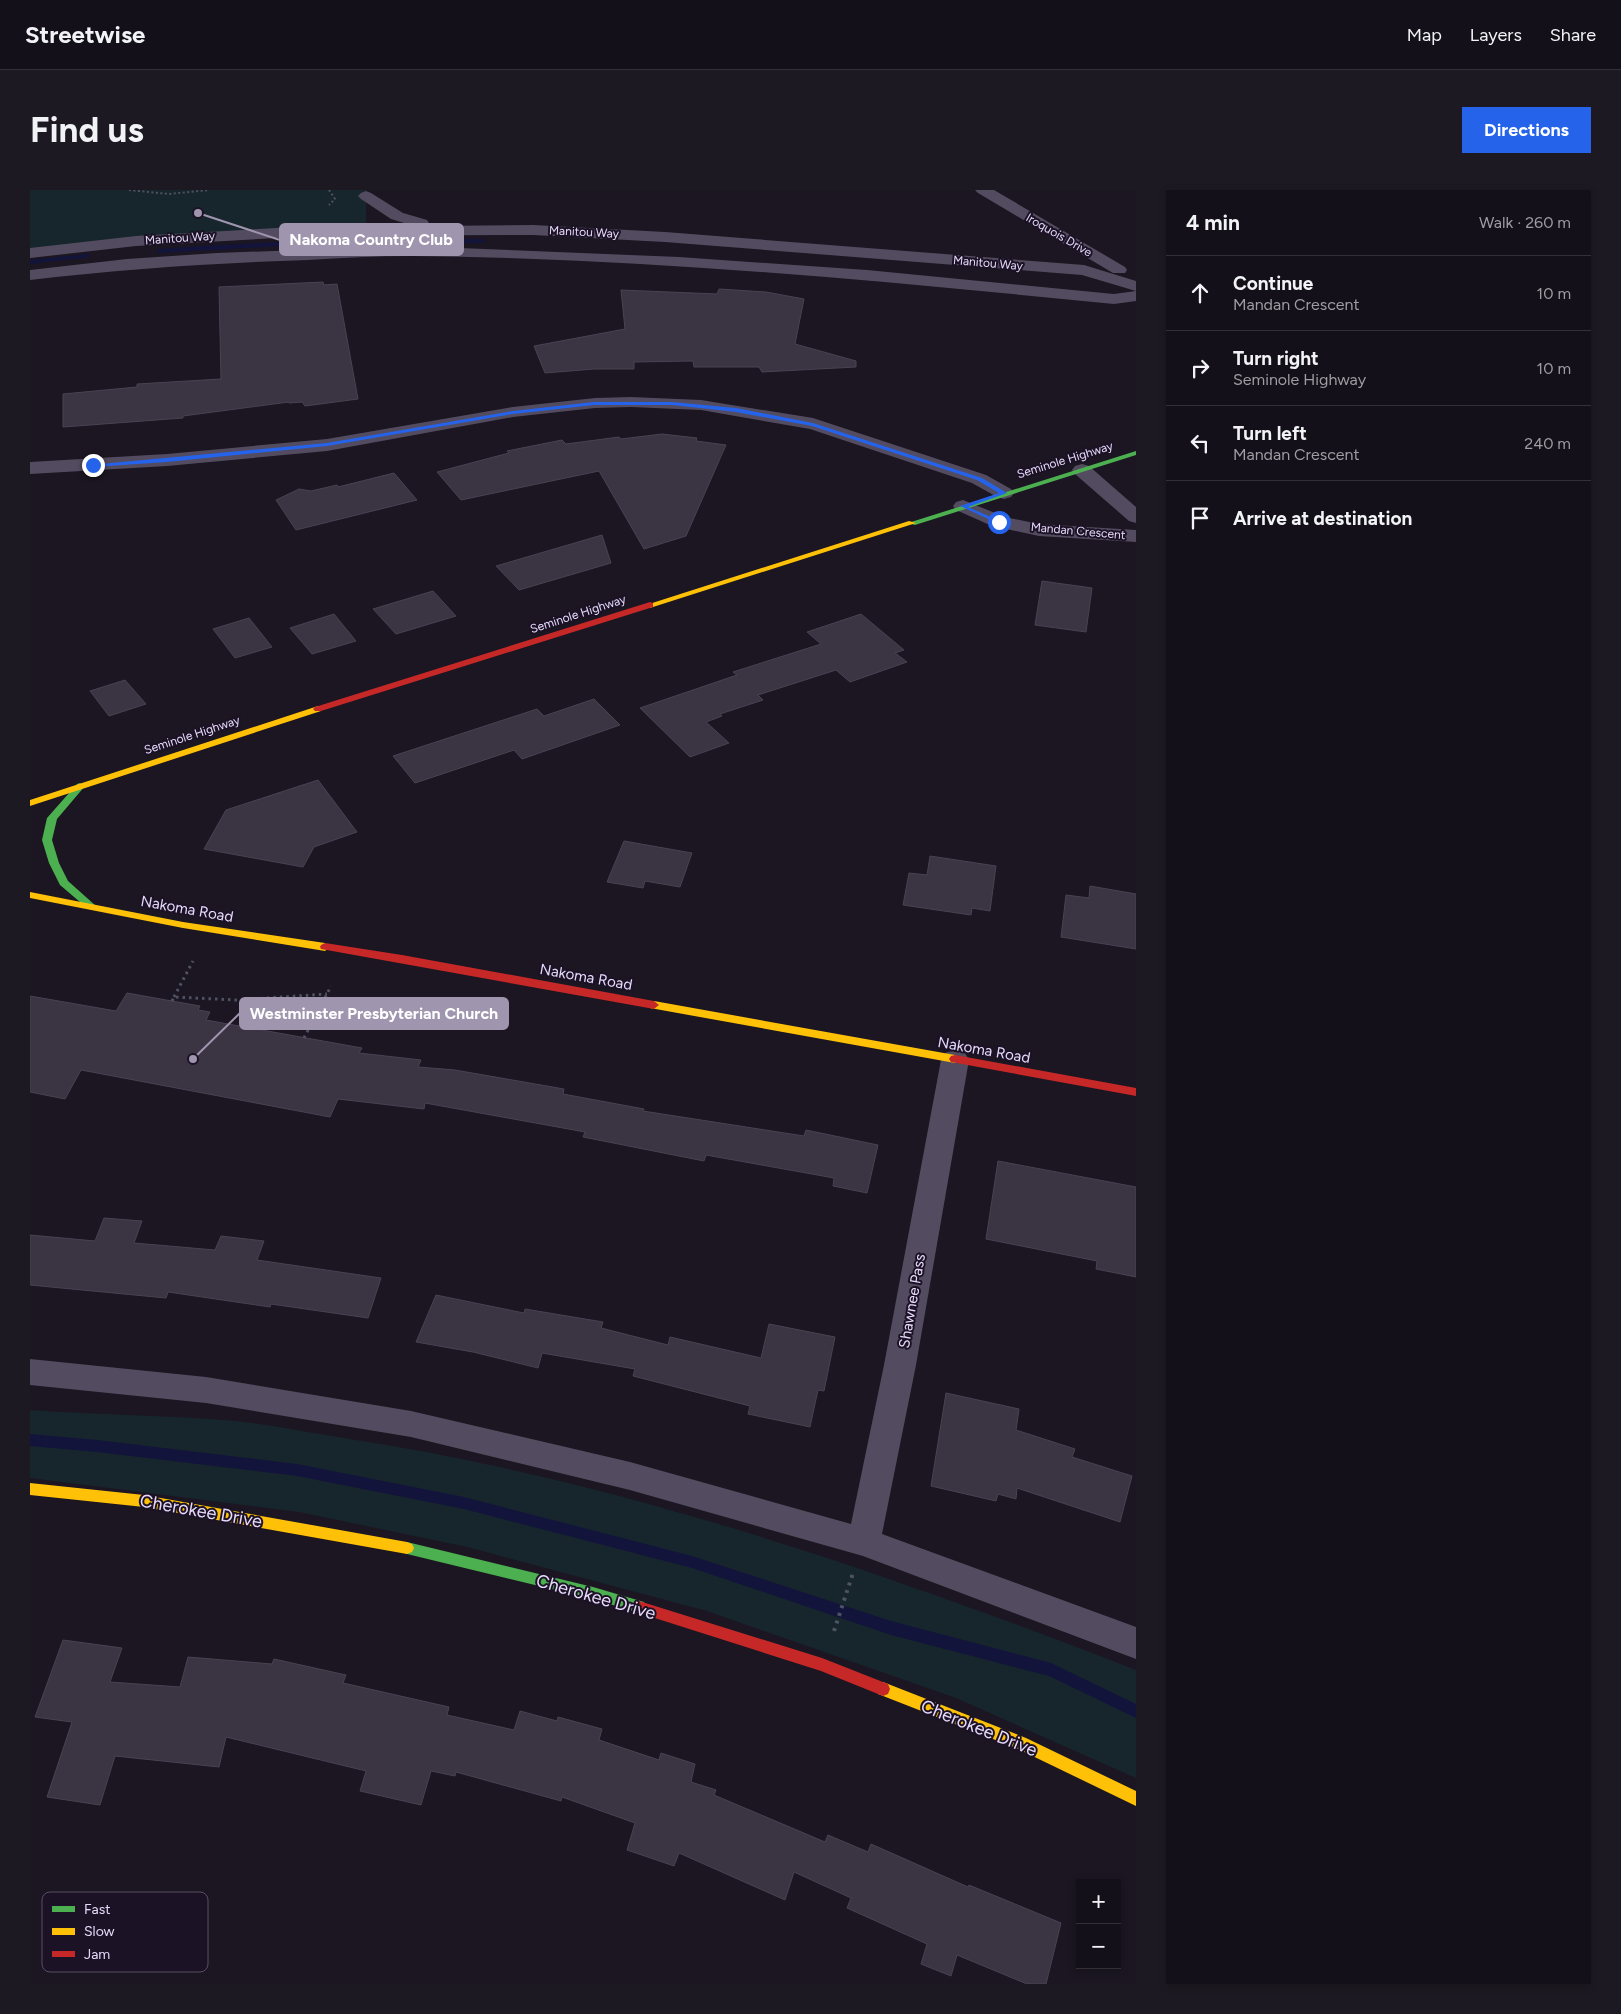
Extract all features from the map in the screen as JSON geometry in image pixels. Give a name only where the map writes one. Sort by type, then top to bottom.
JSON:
[{"type":"street","name":"Iroquois Drive","points":[[983,190],[1136,280]]},
{"type":"street","points":[[366,193],[366,230]]},
{"type":"street","points":[[366,193],[397,216],[455,230]]},
{"type":"street","name":"Manitou Way","points":[[30,253],[197,236],[366,230],[584,231],[1084,270],[1136,286]]},
{"type":"street","name":"Manitou Way","points":[[30,275],[127,264],[217,258],[409,251],[679,262],[867,275],[1114,299],[1136,296]]},
{"type":"street","points":[[30,468],[167,460],[327,445],[513,412],[594,403],[672,403],[736,410],[813,424],[980,479],[1004,493]]},
{"type":"street","name":"Seminole Highway","points":[[30,803],[259,727],[1136,453]]},
{"type":"street","name":"Mandan Crescent","points":[[1082,470],[1136,517]]},
{"type":"street","name":"Mandan Crescent","points":[[963,506],[999,522],[1039,530],[1136,536]]},
{"type":"street","points":[[80,786],[52,818],[47,840],[54,863],[64,883],[92,907]]},
{"type":"street","name":"Nakoma Road","points":[[30,895],[182,925],[402,959],[1136,1092]]},
{"type":"street","name":"Shawnee Pass","points":[[864,1542],[900,1365],[955,1060]]},
{"type":"street","points":[[30,1372],[206,1390],[412,1424],[630,1476],[864,1542],[1136,1643]]},
{"type":"street","name":"Cherokee Drive","points":[[30,1489],[144,1501],[412,1549],[594,1593],[822,1665],[1021,1743],[1136,1799]]},
{"type":"path","points":[[128,190],[151,195],[172,196],[209,190]]},
{"type":"path","points":[[193,961],[173,999],[246,1000],[308,993],[327,994]]},
{"type":"path","points":[[304,1038],[331,986]]},
{"type":"path","points":[[822,1665],[864,1542]]},
{"type":"shaded area","points":[[30,190],[366,190],[366,230],[30,253]]},
{"type":"shaded area","points":[[30,1410],[236,1421],[293,1429],[451,1457],[651,1504],[847,1564],[1040,1633],[1136,1670],[1136,1778],[956,1698],[707,1611],[467,1547],[299,1512],[30,1478]]},
{"type":"building","points":[[323,282],[324,285],[337,284],[358,399],[305,406],[302,402],[289,402],[183,416],[183,418],[63,427],[63,394],[137,387],[137,384],[221,379],[219,287]]},
{"type":"building","points":[[719,289],[766,292],[804,299],[795,344],[856,361],[856,367],[762,372],[759,367],[694,367],[693,361],[634,362],[634,369],[594,369],[545,373],[534,346],[625,329],[621,290],[717,294]]},
{"type":"building","points":[[662,434],[697,438],[696,441],[726,445],[686,536],[644,549],[599,471],[461,500],[437,472],[509,453],[507,451],[562,440],[566,444]]},
{"type":"building","points":[[394,473],[417,500],[296,530],[276,500],[299,489],[311,491],[337,485],[338,487]]},
{"type":"building","points":[[602,535],[611,563],[519,590],[496,566]]},
{"type":"building","points":[[1042,581],[1092,588],[1086,632],[1035,625]]},
{"type":"building","points":[[433,591],[456,616],[396,634],[373,609]]},
{"type":"building","points":[[334,614],[356,641],[312,654],[290,628]]},
{"type":"building","points":[[861,614],[904,650],[895,653],[907,662],[850,682],[836,670],[758,695],[763,700],[720,714],[722,716],[706,722],[729,743],[690,757],[640,708],[737,675],[733,672],[821,644],[807,632]]},
{"type":"building","points":[[249,618],[272,647],[235,658],[213,629]]},
{"type":"building","points":[[125,680],[146,704],[109,716],[90,691]]},
{"type":"building","points":[[594,699],[620,725],[522,759],[514,750],[415,783],[393,756],[537,709],[544,716]]},
{"type":"building","points":[[318,780],[357,832],[314,847],[303,867],[204,849],[226,810]]},
{"type":"building","points":[[624,841],[692,853],[680,887],[645,881],[643,888],[607,882]]},
{"type":"building","points":[[930,856],[996,866],[990,911],[972,908],[971,915],[903,905],[909,873],[927,875]]},
{"type":"building","points":[[1090,886],[1136,894],[1136,949],[1061,937],[1066,895],[1089,898]]},
{"type":"building","points":[[127,993],[200,1006],[198,1010],[210,1012],[206,1020],[362,1048],[359,1053],[421,1060],[418,1067],[455,1070],[564,1089],[563,1094],[644,1109],[643,1111],[804,1136],[806,1130],[878,1145],[867,1193],[833,1186],[834,1178],[706,1155],[704,1161],[583,1137],[585,1132],[425,1103],[424,1109],[338,1099],[330,1117],[81,1070],[65,1099],[30,1092],[30,996],[116,1011]]},
{"type":"building","points":[[998,1161],[1136,1187],[1136,1277],[1096,1269],[1097,1261],[986,1239]]},
{"type":"building","points":[[104,1218],[142,1221],[134,1243],[215,1250],[221,1236],[264,1241],[257,1260],[381,1278],[368,1318],[271,1304],[270,1307],[168,1292],[166,1298],[30,1285],[30,1235],[95,1241]]},
{"type":"building","points":[[436,1295],[524,1313],[525,1309],[603,1322],[601,1328],[668,1345],[670,1337],[761,1358],[769,1324],[835,1337],[824,1391],[818,1390],[810,1427],[748,1414],[750,1406],[633,1376],[635,1369],[542,1353],[538,1368],[473,1352],[416,1342]]},
{"type":"building","points":[[946,1393],[1019,1409],[1016,1430],[1075,1449],[1072,1457],[1132,1476],[1120,1522],[1017,1488],[1016,1499],[998,1494],[996,1501],[931,1486]]},
{"type":"building","points":[[63,1640],[122,1648],[110,1682],[180,1687],[188,1657],[272,1664],[274,1659],[346,1675],[343,1683],[449,1707],[447,1715],[514,1730],[520,1711],[557,1721],[558,1717],[602,1729],[599,1740],[659,1760],[661,1753],[695,1764],[691,1782],[716,1790],[714,1795],[825,1842],[828,1835],[868,1852],[871,1844],[968,1887],[969,1885],[1061,1923],[1046,1984],[1027,1984],[957,1955],[951,1976],[921,1964],[927,1944],[847,1908],[851,1898],[794,1872],[785,1900],[679,1853],[674,1866],[627,1850],[635,1823],[562,1797],[561,1801],[456,1772],[455,1776],[431,1771],[421,1805],[360,1791],[366,1771],[226,1737],[219,1767],[115,1756],[100,1805],[47,1797],[72,1722],[35,1717]]},
{"type":"waterway","points":[[159,251],[320,242],[482,241]]},
{"type":"waterway","points":[[30,262],[88,256]]},
{"type":"waterway","points":[[30,1440],[97,1446],[297,1470],[464,1503],[692,1562],[891,1628],[1051,1670],[1136,1711]]},
{"type":"traffic: fast","points":[[912,523],[1136,453]]},
{"type":"traffic: fast","points":[[80,786],[52,818],[47,840],[54,863],[64,883],[91,906]]},
{"type":"traffic: fast","points":[[407,1548],[593,1593],[639,1607]]},
{"type":"traffic: slow","points":[[650,605],[912,523]]},
{"type":"traffic: slow","points":[[30,803],[318,709]]},
{"type":"traffic: slow","points":[[30,895],[183,925],[325,947]]},
{"type":"traffic: slow","points":[[654,1005],[955,1059]]},
{"type":"traffic: slow","points":[[30,1489],[144,1501],[407,1548]]},
{"type":"traffic: slow","points":[[883,1689],[1021,1743],[1136,1799]]},
{"type":"traffic: jam","points":[[318,709],[650,605]]},
{"type":"traffic: jam","points":[[325,947],[402,959],[654,1005]]},
{"type":"traffic: jam","points":[[955,1059],[1136,1092]]},
{"type":"traffic: jam","points":[[639,1607],[822,1665],[883,1689]]},
{"type":"place","name":"Nakoma Country Club","points":[[198,213]]},
{"type":"place","name":"Westminster Presbyterian Church","points":[[193,1059]]},
{"type":"route","points":[[93,465],[327,445],[513,412],[594,403],[672,403],[736,410],[813,424],[980,479],[1004,493],[963,506],[999,522]]}]
